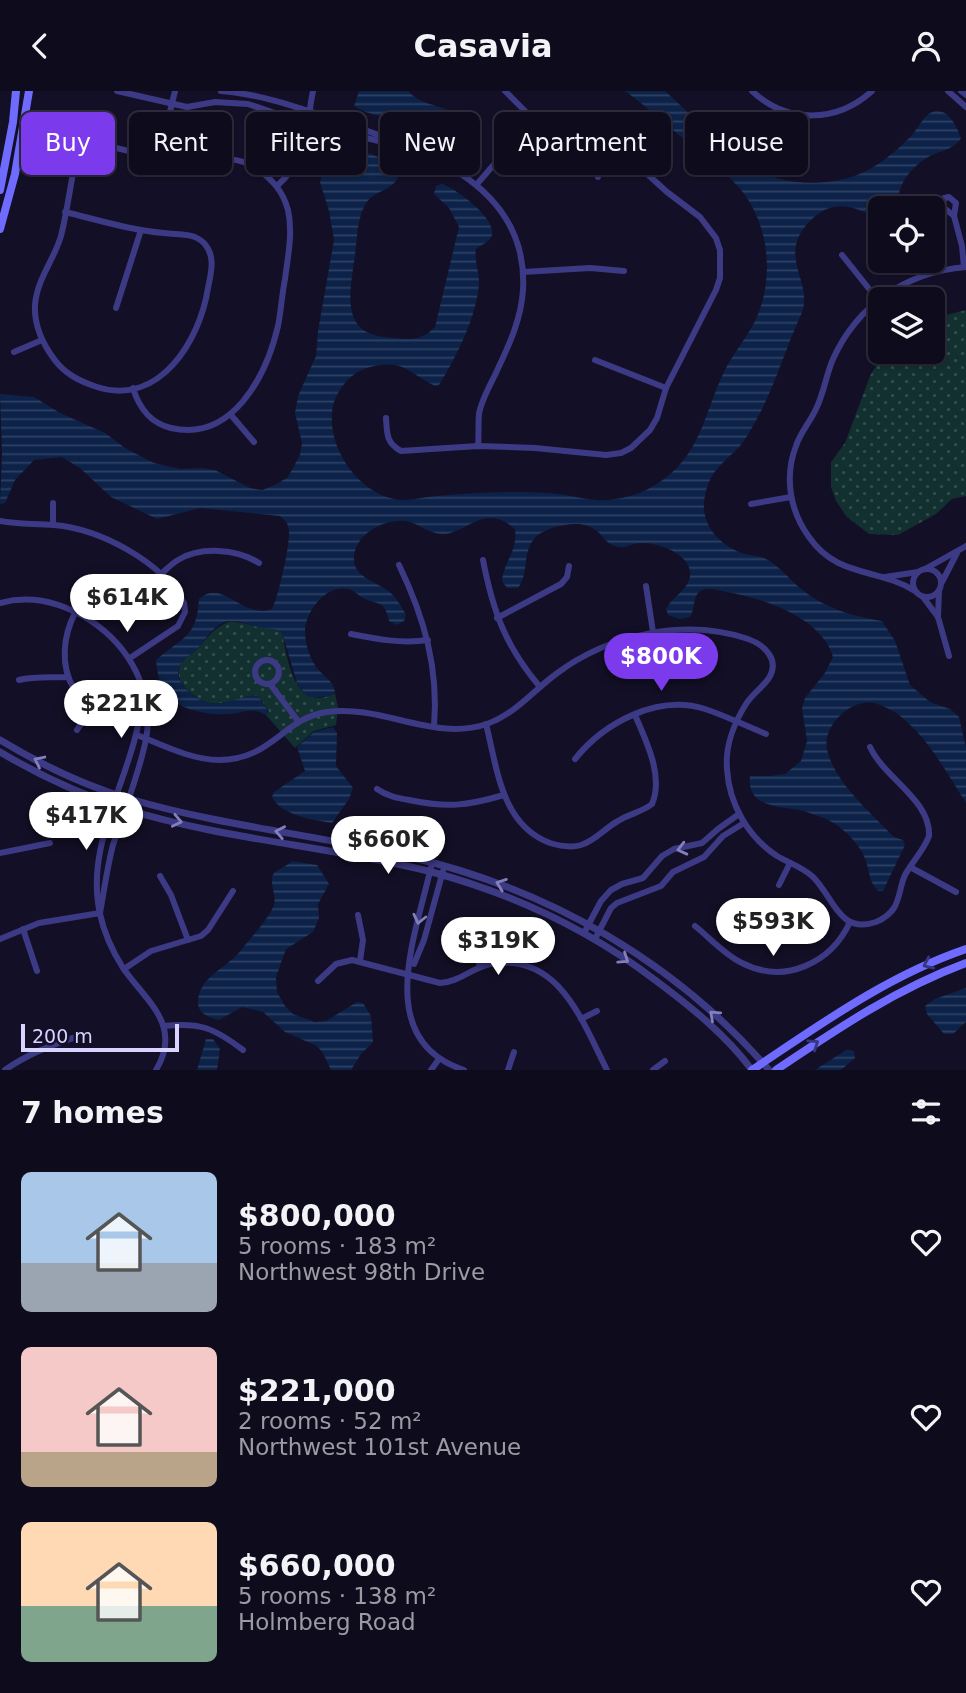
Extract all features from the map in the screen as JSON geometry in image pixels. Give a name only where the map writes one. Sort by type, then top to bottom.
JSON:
[{"type":"main road","points":[[0,190],[16,91]]},
{"type":"main road","points":[[0,229],[15,174],[29,91]]},
{"type":"main road","points":[[752,1070],[766,1066],[831,1016],[894,979],[966,949]]},
{"type":"main road","points":[[776,1070],[870,1007],[905,988],[966,963]]},
{"type":"street","points":[[117,91],[172,105],[187,107],[222,102],[248,104],[272,112]]},
{"type":"street","points":[[170,112],[175,91]]},
{"type":"street","points":[[221,91],[250,95],[309,111],[380,136]]},
{"type":"street","points":[[309,111],[313,91]]},
{"type":"street","points":[[505,91],[526,112]]},
{"type":"street","points":[[752,91],[774,108],[815,116],[839,112],[872,91]]},
{"type":"street","points":[[948,91],[966,107]]},
{"type":"street","points":[[961,91],[966,95]]},
{"type":"street","points":[[65,212],[141,230],[198,238],[210,252],[212,262],[206,300],[193,339],[182,356],[159,377],[133,388],[104,389],[74,377],[60,367],[42,340],[36,322],[38,290],[54,255],[75,163],[86,150],[106,145],[129,151]]},
{"type":"street","points":[[133,388],[138,403],[155,422],[168,428],[193,432],[207,429],[231,415],[261,372],[278,326],[291,234],[288,212],[277,186],[253,166],[232,160]]},
{"type":"street","points":[[477,184],[494,165]]},
{"type":"street","points":[[277,186],[289,175]]},
{"type":"street","points":[[463,175],[477,184],[503,214],[513,234],[523,272],[521,310],[516,328],[479,414],[478,446]]},
{"type":"street","points":[[386,418],[388,439],[401,451],[478,446],[606,455],[621,453],[642,439],[657,418],[666,389],[720,278],[720,250],[716,238],[701,217],[649,175]]},
{"type":"street","points":[[900,287],[918,277],[965,267],[954,216]]},
{"type":"street","points":[[117,308],[141,230]]},
{"type":"street","points":[[842,255],[868,288]]},
{"type":"street","points":[[523,272],[590,268],[624,271]]},
{"type":"street","points":[[868,309],[856,321],[833,360],[816,409],[795,447],[791,497],[802,526],[821,551],[848,569],[901,583],[923,597],[937,617],[949,656]]},
{"type":"street","points":[[14,352],[42,340]]},
{"type":"street","points":[[595,359],[666,389]]},
{"type":"street","points":[[231,415],[254,442]]},
{"type":"street","points":[[751,504],[791,497]]},
{"type":"street","points":[[53,503],[53,524]]},
{"type":"street","points":[[0,521],[24,525],[53,524],[84,530],[125,548],[160,575],[184,603],[183,619],[178,626],[130,658]]},
{"type":"street","points":[[880,578],[921,570],[966,546]]},
{"type":"street","points":[[160,575],[177,560],[201,552],[239,554],[259,563]]},
{"type":"street","points":[[937,617],[939,591],[957,553]]},
{"type":"street","points":[[483,560],[497,618],[512,650],[540,688]]},
{"type":"street","points":[[399,565],[414,597],[428,640],[435,684],[435,727]]},
{"type":"street","points":[[497,618],[561,584],[567,577],[569,566]]},
{"type":"street","points":[[921,570],[936,572],[942,583]]},
{"type":"street","points":[[915,591],[913,583],[921,570]]},
{"type":"street","points":[[646,586],[653,632]]},
{"type":"street","points":[[923,597],[932,597],[939,591]]},
{"type":"street","points":[[0,603],[27,599],[43,600],[60,605],[104,630],[130,658],[142,689],[148,718],[146,739],[107,867],[100,913]]},
{"type":"street","points":[[75,613],[66,637],[67,677],[84,708],[85,716],[77,730]]},
{"type":"street","points":[[137,734],[205,759],[221,760],[255,753],[270,745],[298,721],[327,712],[365,712],[452,729],[486,724],[524,703],[557,673],[602,647],[653,632],[676,630],[724,633],[761,645],[772,660],[773,666],[768,680],[747,702],[736,722],[727,753],[729,785],[739,814],[761,843],[811,876],[834,908],[850,922],[872,923],[888,914],[895,906],[900,887],[926,844],[930,828],[909,792],[882,768],[870,747]]},
{"type":"street","points":[[351,634],[378,640],[428,640]]},
{"type":"street","points":[[19,680],[32,677],[67,677]]},
{"type":"street","points":[[270,684],[298,721]]},
{"type":"street","points":[[142,689],[137,734],[97,865],[96,884],[100,913],[108,940],[124,969],[149,997],[164,1026],[163,1053],[156,1070]]},
{"type":"street","points":[[575,759],[600,734],[635,715],[670,705],[704,709],[766,734]]},
{"type":"street","points":[[486,724],[504,795],[515,817],[531,833],[550,843],[570,847],[595,838],[618,821],[652,804],[656,791],[653,764],[635,715]]},
{"type":"street","points":[[0,740],[64,773],[128,799],[432,862],[517,890],[600,929],[651,963],[706,1007],[766,1066]]},
{"type":"street","points":[[0,752],[58,782],[125,809],[430,872],[480,887],[534,908],[595,939],[644,972],[699,1015],[752,1070]]},
{"type":"street","points":[[377,789],[387,796],[443,807],[461,806],[504,795]]},
{"type":"street","points":[[584,933],[601,901],[611,890],[643,879],[662,856],[674,849],[702,843],[739,814]]},
{"type":"street","points":[[595,939],[611,908],[617,903],[661,886],[673,872],[704,857],[718,841],[744,823]]},
{"type":"street","points":[[0,853],[50,843]]},
{"type":"street","points":[[432,862],[415,938],[407,1004],[414,1030],[439,1059],[464,1070]]},
{"type":"street","points":[[779,885],[790,863]]},
{"type":"street","points":[[409,975],[424,940],[444,865]]},
{"type":"street","points":[[910,867],[956,892]]},
{"type":"street","points":[[160,876],[171,895],[188,940]]},
{"type":"street","points":[[124,969],[151,951],[201,936],[208,930],[233,891]]},
{"type":"street","points":[[0,939],[54,919],[100,913]]},
{"type":"street","points":[[358,915],[363,940],[360,961]]},
{"type":"street","points":[[695,926],[741,963],[775,971],[814,963],[835,947],[850,922]]},
{"type":"street","points":[[23,929],[37,971]]},
{"type":"street","points":[[474,946],[480,967]]},
{"type":"street","points":[[318,981],[336,964],[352,960],[440,983],[451,982],[480,967],[505,963],[535,969],[552,978],[563,989],[607,1070]]},
{"type":"street","points":[[581,1019],[597,1011]]},
{"type":"street","points":[[164,1026],[185,1024],[209,1028],[243,1050]]},
{"type":"street","points":[[2,1069],[53,1044],[83,1035]]},
{"type":"street","points":[[508,1070],[514,1052]]},
{"type":"street","points":[[431,1070],[439,1059]]},
{"type":"street","points":[[653,1070],[665,1062]]},
{"type":"green space","points":[[966,310],[966,496],[952,499],[936,514],[898,535],[869,534],[847,517],[836,501],[831,487],[831,462],[845,443],[877,364],[945,364],[945,315]]},
{"type":"green space","points":[[231,621],[266,627],[282,633],[291,670],[302,691],[311,697],[321,698],[335,693],[338,708],[336,725],[314,731],[295,748],[266,715],[269,711],[258,696],[213,703],[200,700],[189,691],[179,674],[182,662],[216,629]]},
{"type":"water","points":[[359,91],[408,91],[421,100],[452,112],[380,112],[380,116],[354,106]]},
{"type":"water","points":[[625,91],[665,91],[688,112],[685,112],[685,140],[671,128],[671,112],[652,112]]},
{"type":"water","points":[[932,112],[947,114],[961,138],[954,145],[928,157],[915,167],[905,179],[899,196],[868,196],[868,214],[844,206],[835,207],[818,214],[809,222],[796,247],[804,293],[800,317],[761,411],[742,444],[712,477],[704,499],[705,516],[710,528],[728,546],[768,560],[809,595],[829,606],[849,614],[882,621],[895,641],[910,685],[930,702],[950,709],[959,717],[966,748],[966,803],[923,739],[903,718],[891,710],[874,703],[856,705],[840,715],[829,731],[827,749],[845,785],[894,837],[903,840],[905,845],[883,891],[878,891],[873,884],[860,849],[838,826],[800,810],[765,803],[753,794],[750,786],[750,776],[785,774],[801,761],[807,741],[802,708],[805,698],[825,673],[833,657],[827,643],[804,620],[789,612],[756,599],[716,590],[705,589],[699,592],[690,617],[680,619],[668,615],[666,609],[687,584],[690,571],[682,557],[666,548],[649,543],[615,546],[588,526],[574,524],[558,527],[538,535],[533,540],[527,554],[522,582],[518,588],[507,588],[502,581],[513,550],[515,529],[504,521],[484,519],[459,530],[441,534],[406,521],[380,525],[359,542],[355,549],[355,564],[361,574],[393,595],[406,615],[404,621],[397,625],[389,621],[383,606],[350,590],[340,589],[325,595],[309,615],[305,635],[314,663],[335,692],[329,696],[310,698],[298,686],[282,633],[275,629],[235,621],[220,624],[182,662],[178,674],[180,681],[189,692],[206,702],[220,703],[258,696],[269,712],[266,715],[251,710],[214,714],[180,705],[167,696],[161,684],[156,660],[181,641],[191,629],[198,612],[199,599],[208,594],[225,595],[252,609],[272,609],[288,547],[289,530],[280,516],[200,508],[157,519],[111,497],[81,469],[62,457],[34,460],[15,480],[5,503],[0,504],[0,394],[34,397],[60,413],[105,433],[125,448],[154,463],[180,469],[215,470],[250,488],[262,490],[288,477],[300,455],[302,443],[295,413],[298,396],[316,356],[334,240],[320,182],[322,175],[366,175],[366,152],[380,158],[380,175],[400,175],[393,184],[367,202],[359,224],[351,281],[351,307],[360,327],[371,334],[412,339],[424,336],[435,327],[459,227],[449,208],[434,194],[436,186],[442,184],[476,207],[490,224],[492,232],[490,239],[476,249],[479,282],[475,308],[459,349],[439,385],[435,386],[404,368],[379,365],[355,374],[338,394],[333,406],[334,435],[339,450],[355,476],[380,494],[404,500],[512,492],[607,500],[647,490],[677,468],[696,441],[727,366],[749,333],[761,306],[767,273],[764,240],[753,209],[739,187],[726,175],[770,175],[795,182],[812,183],[844,179],[863,172],[897,150]]},
{"type":"water","points":[[333,727],[337,733],[336,766],[353,788],[349,799],[332,823],[283,809],[272,797],[274,792],[305,771],[297,747],[314,732]]},
{"type":"water","points":[[292,861],[317,865],[329,884],[318,904],[319,918],[313,932],[286,949],[276,977],[277,992],[293,1014],[315,1022],[326,1021],[357,1002],[363,1003],[371,1016],[373,1042],[351,1070],[331,1070],[317,1046],[285,1032],[263,1012],[242,1007],[219,1020],[211,1018],[199,1009],[200,992],[209,978],[236,956],[268,916],[275,901],[272,876]]},
{"type":"water","points":[[966,988],[966,1022],[953,1034],[944,1034],[927,1014],[925,1006],[935,999]]},
{"type":"water","points":[[206,1039],[213,1039],[220,1049],[217,1070],[197,1070]]},
{"type":"water","points":[[846,1050],[854,1051],[855,1058],[841,1070],[815,1070]]}]
